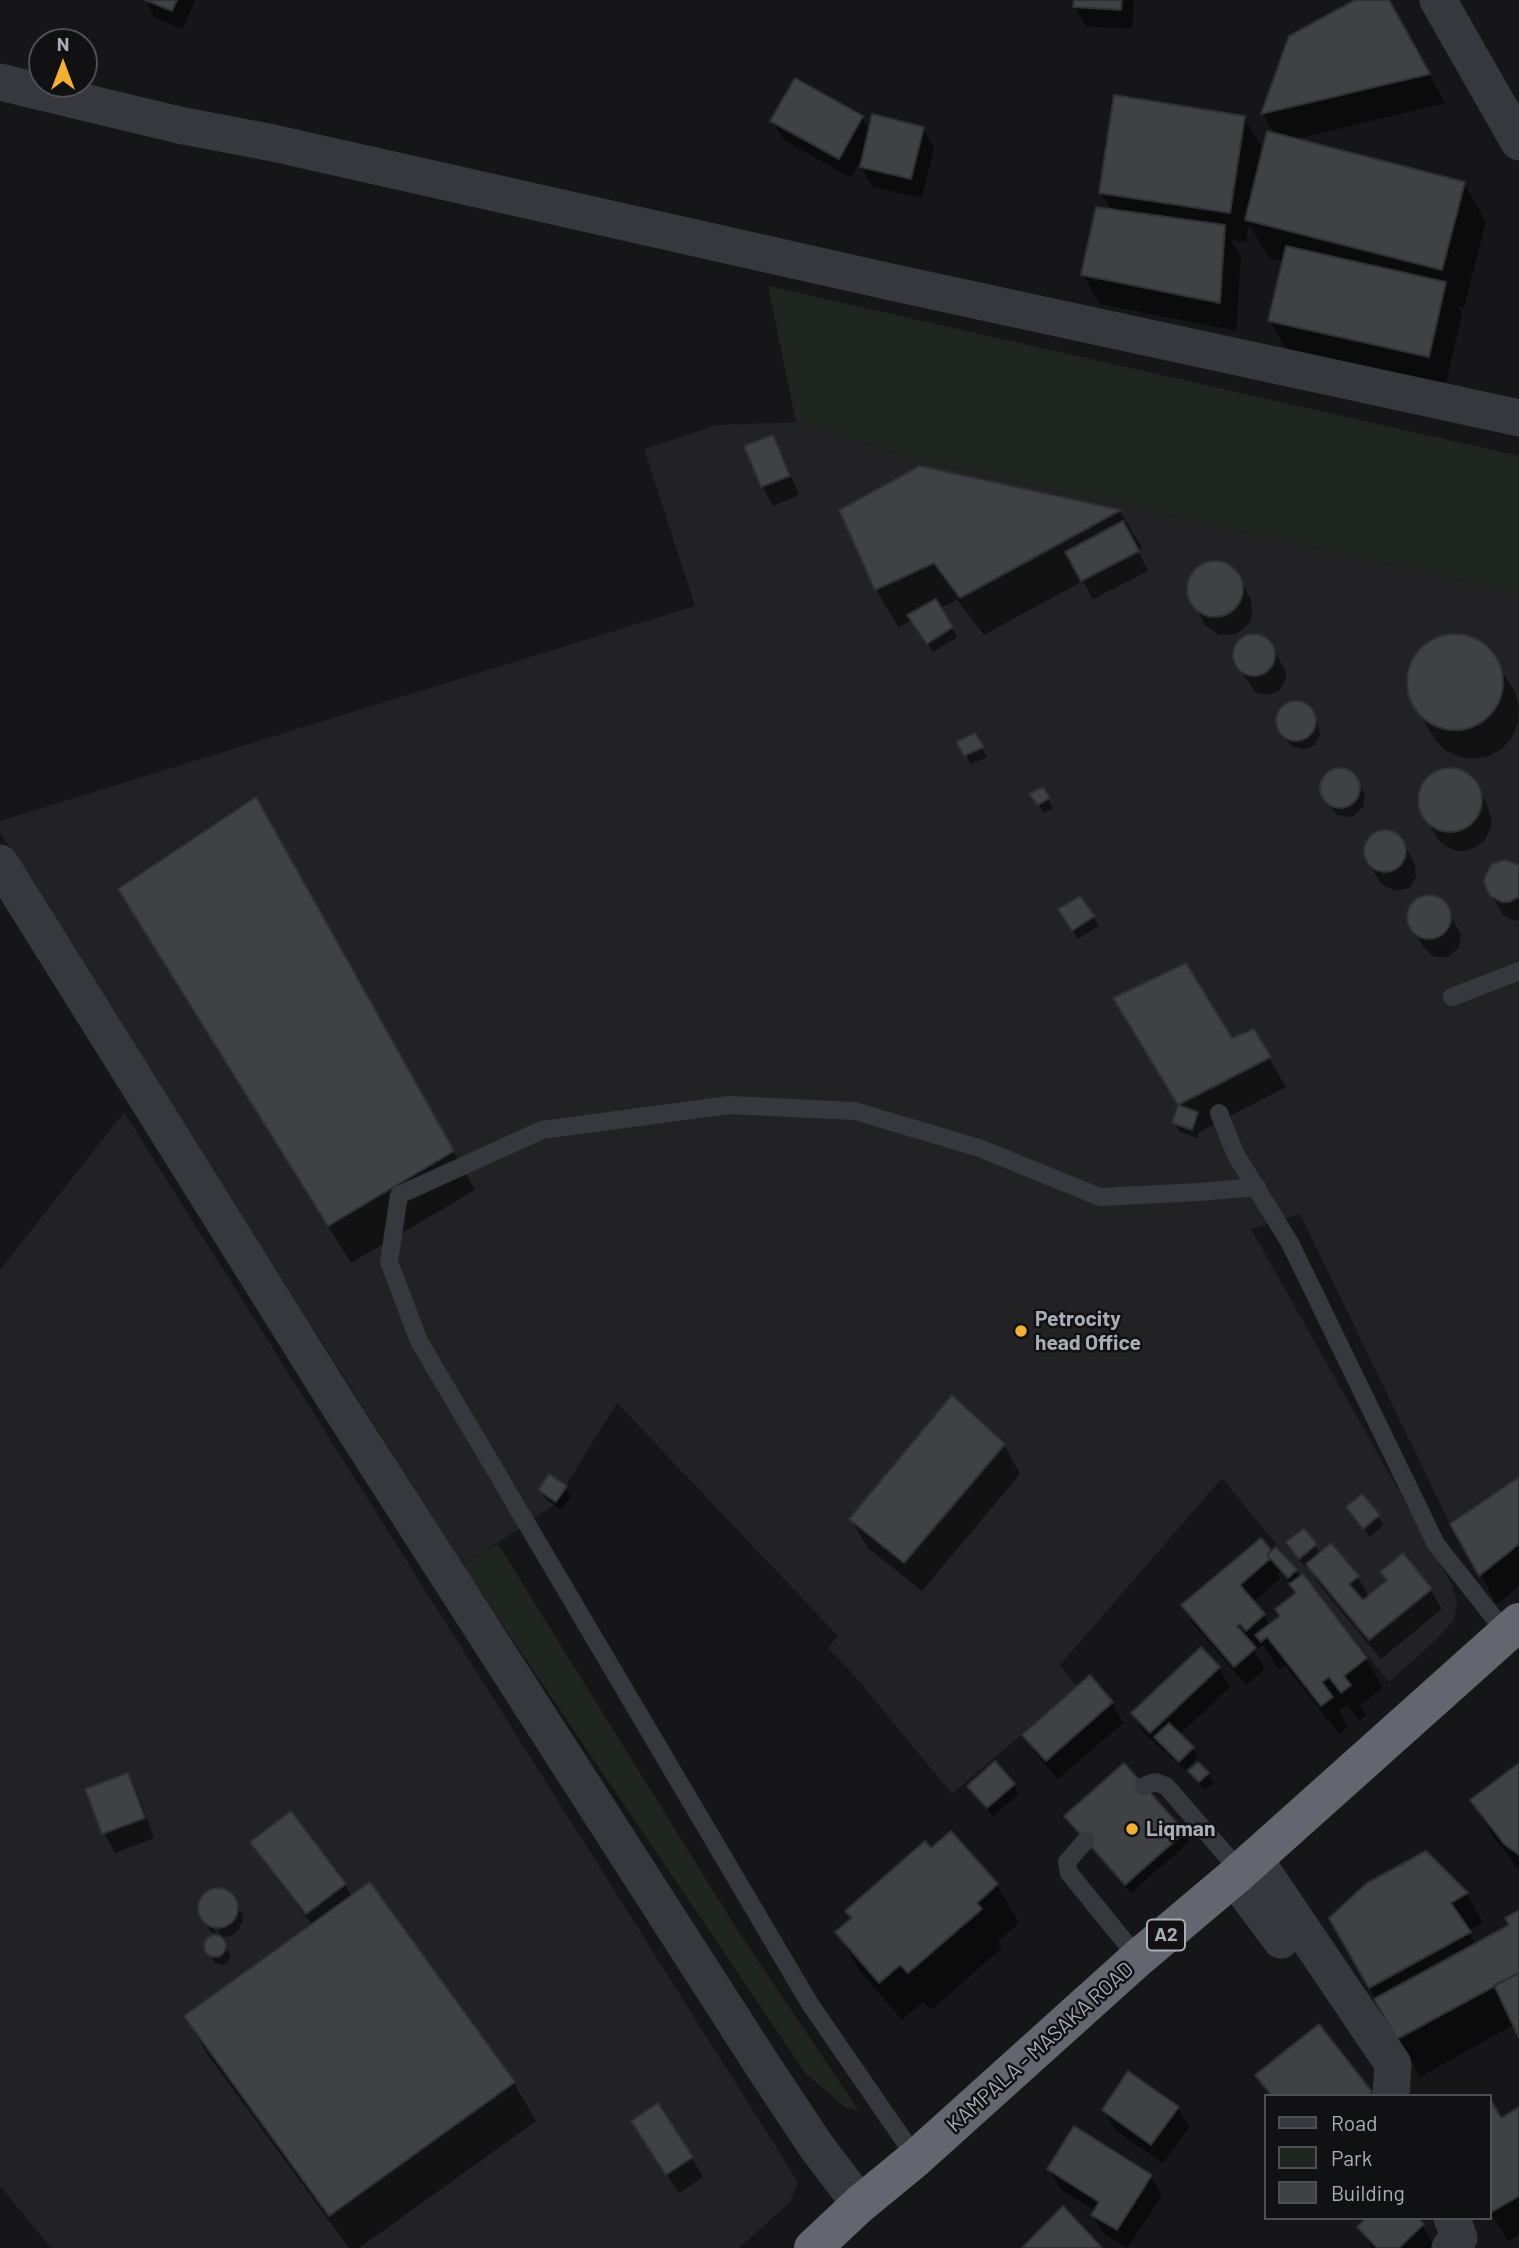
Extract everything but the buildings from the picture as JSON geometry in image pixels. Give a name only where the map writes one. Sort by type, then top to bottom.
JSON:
[{"type":"highway","name":"KAMPALA - MASAKA ROAD","points":[[813,2248],[1513,1628]]},
{"type":"street","points":[[1438,0],[1519,142]]},
{"type":"street","points":[[0,82],[179,125],[272,143],[1519,418]]},
{"type":"street","points":[[0,863],[336,1401],[763,2066],[816,2146],[860,2204]]},
{"type":"street","points":[[1243,1869],[1301,1966],[1378,2076],[1382,2094]]},
{"type":"street","points":[[1243,1869],[1394,2064],[1391,2094]]},
{"type":"street","points":[[1450,2248],[1459,2238],[1453,2220]]},
{"type":"street","points":[[1465,2248],[1473,2238],[1472,2220]]},
{"type":"lane","points":[[1452,997],[1519,971]]},
{"type":"lane","points":[[916,2158],[810,2004],[419,1341],[389,1262],[399,1195],[542,1130],[729,1105],[855,1111],[979,1148],[1100,1197],[1257,1186]]},
{"type":"lane","points":[[1219,1113],[1236,1156],[1290,1243],[1436,1544],[1513,1628]]},
{"type":"lane","points":[[1144,1786],[1156,1782],[1166,1786],[1243,1869]]},
{"type":"lane","points":[[1086,1840],[1067,1862],[1069,1873],[1138,1958]]},
{"type":"shaded area","points":[[796,422],[911,458],[1519,593],[1519,1477],[1450,1524],[1300,1214],[1251,1229],[1452,1585],[1457,1602],[1454,1620],[1389,1682],[1222,1478],[1060,1665],[1077,1687],[952,1794],[854,1675],[828,1648],[838,1636],[617,1403],[553,1506],[463,1566],[0,832],[0,821],[695,606],[644,449],[717,425]]},
{"type":"shaded area","points":[[124,1112],[798,2182],[790,2202],[739,2248],[51,2248],[0,2186],[0,1270]]},
{"type":"green space","points":[[768,286],[1519,456],[1519,593],[911,458],[796,422]]},
{"type":"green space","points":[[498,1544],[738,1931],[859,2111],[845,2107],[806,2074],[463,1566]]},
{"type":"place","name":"Petrocity head Office","points":[[1021,1331]]},
{"type":"place","name":"Liqman","points":[[1132,1829]]}]
